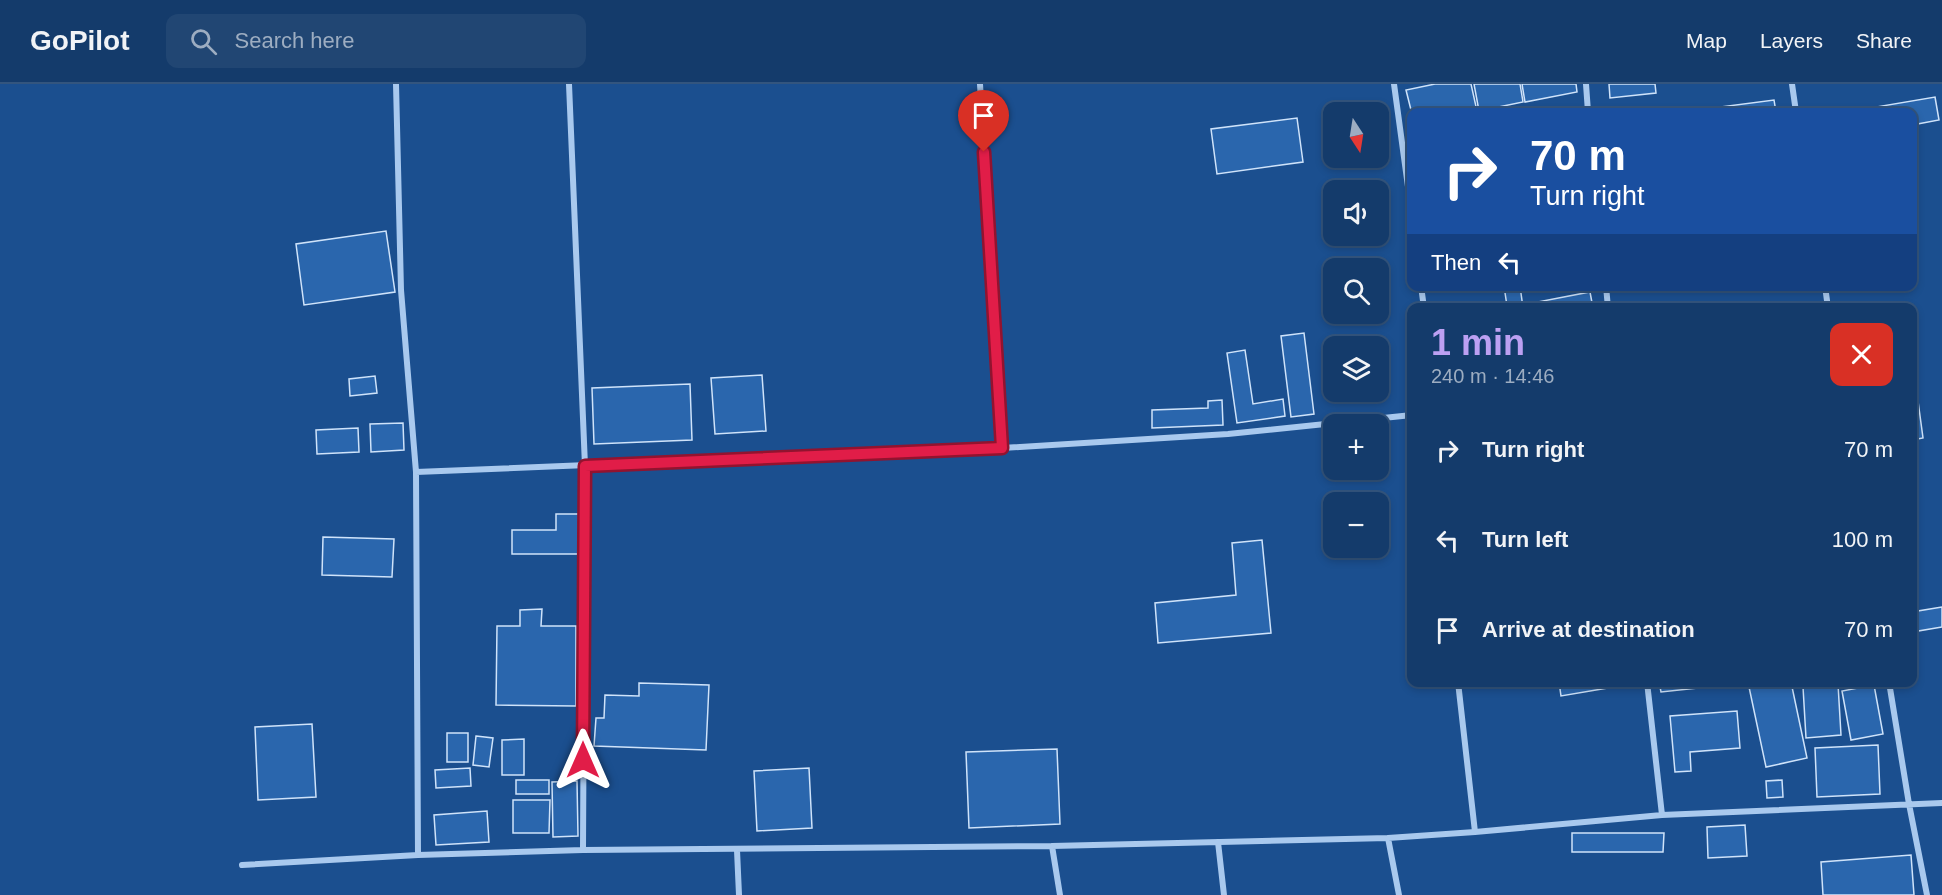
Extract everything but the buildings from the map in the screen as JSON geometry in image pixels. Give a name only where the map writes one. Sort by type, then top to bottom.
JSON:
[{"type":"street","points":[[396,84],[400,290],[416,472],[418,855]]},
{"type":"street","points":[[569,84],[585,466],[582,850]]},
{"type":"street","points":[[980,84],[1002,448]]},
{"type":"street","points":[[1394,84],[1407,179]]},
{"type":"street","points":[[1586,84],[1588,108]]},
{"type":"street","points":[[1792,84],[1795,108]]},
{"type":"street","points":[[416,472],[1002,448],[1228,434],[1407,416]]},
{"type":"street","points":[[1459,687],[1475,832]]},
{"type":"street","points":[[1648,687],[1662,815]]},
{"type":"street","points":[[1890,687],[1927,895]]},
{"type":"street","points":[[242,865],[418,855],[582,850],[1052,846],[1388,838],[1662,815],[1942,804]]},
{"type":"street","points":[[1388,838],[1399,895]]},
{"type":"street","points":[[1218,842],[1224,895]]},
{"type":"street","points":[[1052,846],[1060,895]]},
{"type":"street","points":[[737,850],[740,895]]},
{"type":"route","points":[[583,760],[585,466],[1002,448],[984,152]]}]
